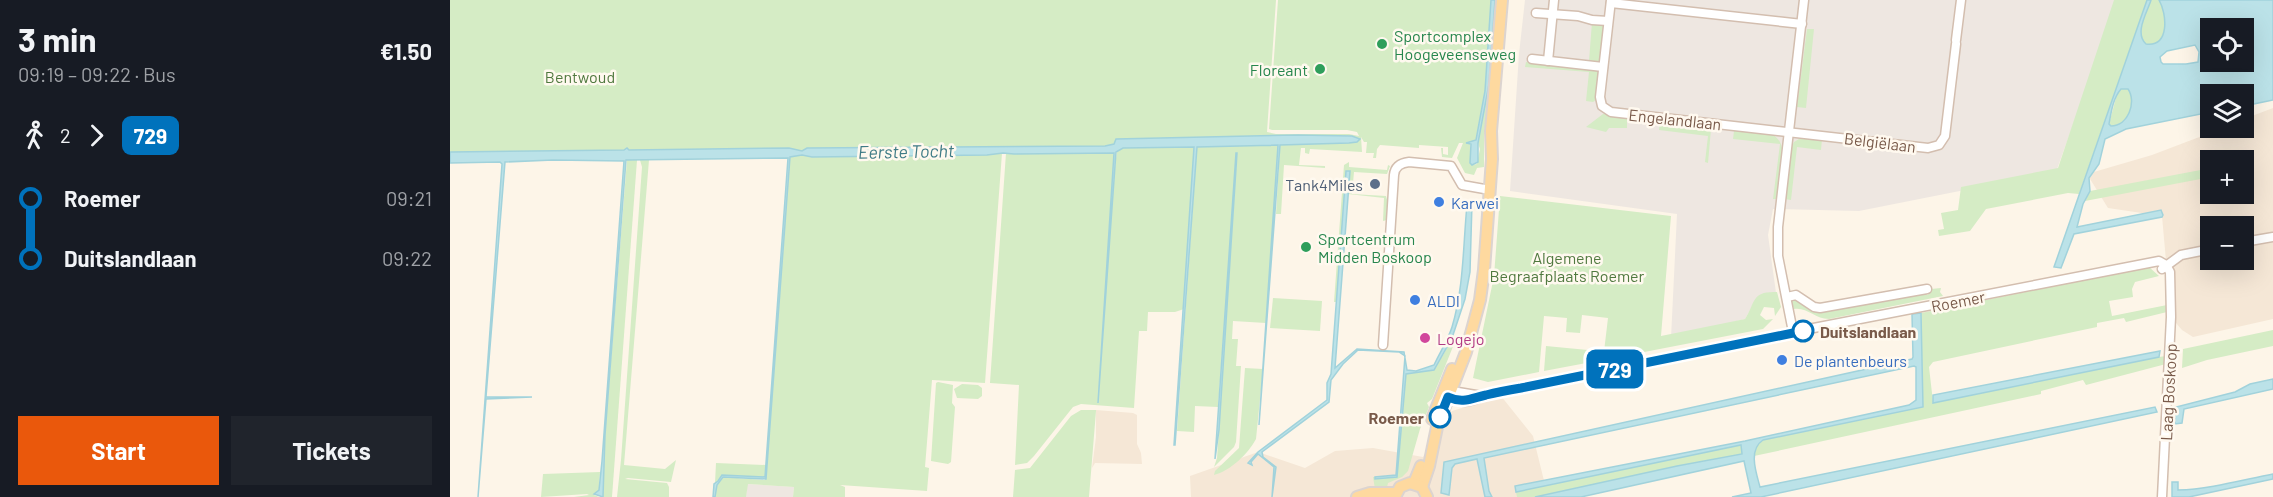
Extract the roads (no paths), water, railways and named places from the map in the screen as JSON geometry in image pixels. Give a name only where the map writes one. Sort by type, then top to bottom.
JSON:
[{"type":"main road","points":[[1357,497],[1370,493],[1396,495],[1403,485],[1421,489],[1447,393],[1466,352],[1484,270],[1486,189],[1502,0]]},
{"type":"street","points":[[1548,61],[1554,0]]},
{"type":"street","points":[[1793,332],[1778,256],[1778,227],[1804,0]]},
{"type":"street","name":"Belgiëlaan","points":[[1789,131],[1928,148],[1939,145],[1945,136],[1961,0]]},
{"type":"street","points":[[1611,1],[1802,24]]},
{"type":"street","name":"Engelandlaan","points":[[1611,1],[1600,97],[1602,106],[1611,112],[1789,131]]},
{"type":"street","points":[[1536,13],[1608,21]]},
{"type":"street","points":[[1532,59],[1603,67]]},
{"type":"street","points":[[1383,345],[1394,175],[1400,165],[1409,162],[1451,166],[1460,184],[1465,187],[1486,189]]},
{"type":"street","points":[[2254,240],[2273,237]]},
{"type":"street","points":[[2164,267],[2181,255],[2200,251]]},
{"type":"street","name":"Roemer","points":[[1447,393],[1465,401],[1793,332],[2152,262],[2164,267]]},
{"type":"street","name":"Laag Boskoop","points":[[2162,497],[2171,317],[2169,287],[2164,267]]},
{"type":"street","name":"Roemer","points":[[1787,297],[1796,296],[1814,308],[1820,308],[1927,289]]},
{"type":"water","points":[[1491,0],[1495,0],[1489,84],[1478,143],[1478,162],[1472,165],[1470,163],[1471,144],[1466,143],[1476,140],[1485,91]]},
{"type":"water","points":[[2147,0],[2151,0],[2141,29],[2146,44],[2154,44],[2163,35],[2165,21],[2159,0],[2273,0],[2273,100],[2254,104],[2254,84],[2200,84],[2200,114],[2126,129],[2105,139],[2099,164],[2089,178],[2090,191],[2083,204],[2077,227],[2161,210],[2163,215],[2074,234],[2061,268],[2054,267]],"holes":[[[2195,45],[2199,52],[2198,62],[2186,64],[2163,64],[2161,62],[2160,57],[2167,51]],[[2121,89],[2128,89],[2131,94],[2131,106],[2126,118],[2117,125],[2111,126],[2109,124],[2114,101]]]},
{"type":"water","name":"Eerste Tocht","points":[[1352,136],[1360,139],[1349,143],[1280,145],[1259,425],[1278,145],[1197,147],[1175,445],[1194,147],[1123,148],[1116,152],[1098,403],[1114,153],[812,157],[802,155],[790,157],[766,479],[723,477],[717,485],[715,497],[713,497],[714,484],[722,475],[765,477],[788,158],[626,160],[605,435],[603,497],[594,494],[599,490],[602,461],[624,161],[505,162],[486,397],[532,397],[486,399],[478,497],[502,164],[500,162],[450,163],[450,152],[624,150],[627,148],[629,150],[789,148],[802,151],[807,148],[1105,146],[1114,144],[1116,139]]},
{"type":"water","points":[[1236,153],[1219,430],[1215,459]]},
{"type":"water","points":[[1346,171],[1350,171],[1335,368],[1357,349],[1404,352],[1405,356],[1399,352],[1358,350],[1343,364],[1331,380],[1329,402],[1262,452],[1263,457],[1276,467],[1272,497],[1274,467],[1258,454],[1251,462],[1252,465],[1248,463],[1258,452],[1327,400],[1327,383],[1331,374]]},
{"type":"water","points":[[1472,203],[1470,272],[1465,299],[1452,338],[1434,370],[1406,374],[1397,477],[1375,479],[1375,477],[1396,475],[1405,357],[1407,370],[1416,371],[1434,365],[1448,337],[1459,297],[1467,205]]},
{"type":"water","points":[[1921,313],[1923,407],[1763,440],[1758,444],[1754,455],[1760,487],[2155,407],[2157,412],[1761,497],[1732,497],[1751,493],[1744,461],[1581,497],[1535,497],[1742,454],[1741,445],[1516,492],[1515,486],[1745,441],[1909,405],[1916,400],[1916,367],[1914,366],[1484,458],[1492,497],[1485,497],[1477,459],[1455,464],[1452,468],[1449,495],[1441,493],[1444,462],[1912,359],[1912,314]]},
{"type":"water","points":[[2160,351],[2159,357],[1933,403],[1933,395]]},
{"type":"water","points":[[2273,379],[2273,389],[2184,409],[2182,423],[2175,424],[2176,407],[2235,392],[2250,384]]},
{"type":"water","points":[[2273,474],[2273,479],[2189,497],[2172,497],[2172,482],[2178,482],[2178,490],[2214,486]]},
{"type":"place","name":"Sportcomplex Hoogeveenseweg","points":[[1382,44]]},
{"type":"place","name":"Floreant","points":[[1320,69]]},
{"type":"place","name":"Tank4Miles","points":[[1375,184]]},
{"type":"place","name":"Karwei","points":[[1439,202]]},
{"type":"place","name":"Sportcentrum Midden Boskoop","points":[[1306,247]]},
{"type":"place","name":"ALDI","points":[[1415,300]]},
{"type":"place","name":"Duitslandlaan","points":[[1803,331]]},
{"type":"place","name":"Logejo","points":[[1425,338]]},
{"type":"place","name":"De plantenbeurs","points":[[1782,360]]},
{"type":"place","name":"Roemer","points":[[1440,417]]},
{"type":"park label","name":"Bentwoud","points":[[580,76]]},
{"type":"park label","name":"Algemene Begraafplaats Roemer","points":[[1567,266]]}]
